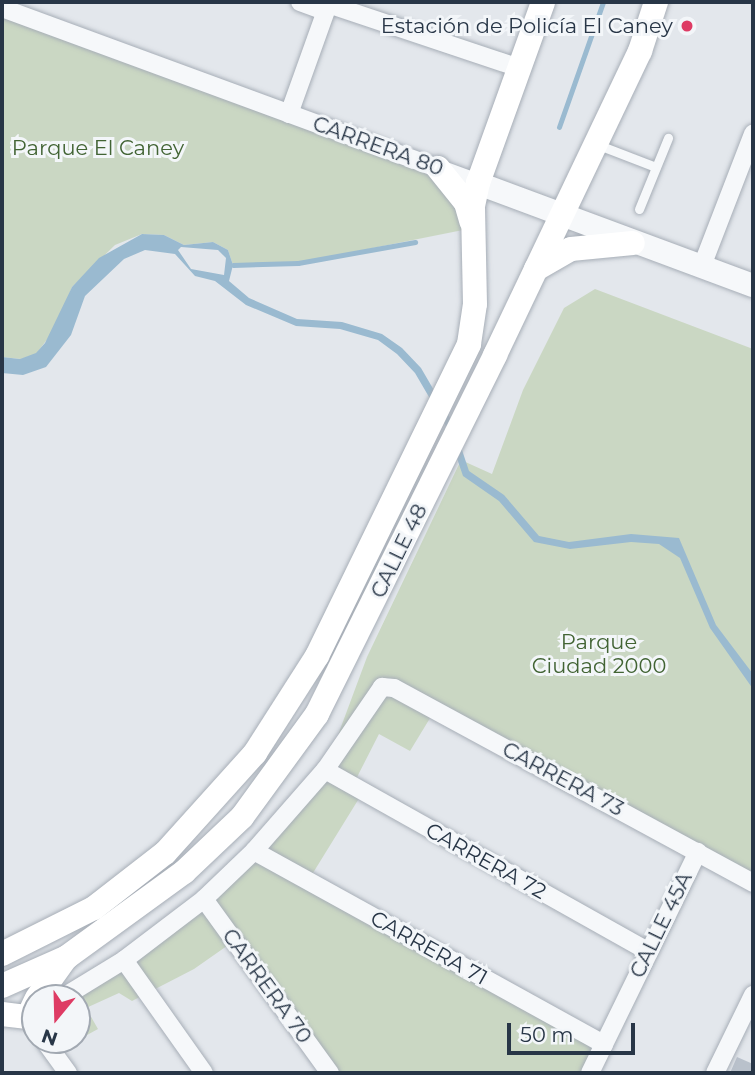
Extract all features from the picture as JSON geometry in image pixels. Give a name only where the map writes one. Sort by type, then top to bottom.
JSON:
[{"type":"main road","name":"CALLE 48","points":[[2,954],[94,908],[165,853],[255,752],[317,656],[469,344],[475,304],[473,228],[478,183],[543,2]]},
{"type":"main road","name":"CALLE 48","points":[[2,986],[67,957],[184,872],[242,817],[317,714],[495,355],[639,51],[656,2]]},
{"type":"main road","points":[[438,168],[466,203],[473,228]]},
{"type":"main road","points":[[533,272],[571,249],[633,243]]},
{"type":"main road","points":[[50,984],[67,957]]},
{"type":"main road","points":[[2,1014],[21,1012]]},
{"type":"street","points":[[300,2],[327,6],[519,68]]},
{"type":"street","points":[[289,114],[327,6]]},
{"type":"street","name":"CARRERA 80","points":[[2,8],[438,168],[633,243],[753,285]]},
{"type":"street","points":[[702,267],[753,134]]},
{"type":"street","name":"CARRERA 73","points":[[325,770],[382,687],[394,688],[753,883]]},
{"type":"street","points":[[85,984],[124,960],[204,899],[254,852],[325,770]]},
{"type":"street","name":"CARRERA 72","points":[[325,770],[647,951]]},
{"type":"street","name":"CARRERA 71","points":[[254,852],[604,1044]]},
{"type":"street","name":"CALLE 45A","points":[[590,1073],[647,951],[698,852]]},
{"type":"street","name":"CARRERA 70","points":[[204,899],[330,1073]]},
{"type":"street","points":[[124,960],[204,1073]]},
{"type":"street","points":[[715,1073],[749,1015],[753,995]]},
{"type":"street","points":[[2,1028],[21,1018]]},
{"type":"street","points":[[54,1054],[68,1073]]},
{"type":"lane","points":[[639,209],[668,138]]},
{"type":"lane","points":[[595,143],[656,167]]},
{"type":"green space","name":"Parque El Caney","points":[[2,8],[438,168],[473,228],[298,263],[233,265],[228,250],[213,242],[184,245],[164,235],[142,234],[115,245],[72,287],[55,329],[36,354],[21,359],[2,357]]},
{"type":"green space","name":"Parque Ciudad 2000","points":[[595,289],[753,349],[753,883],[435,710],[410,751],[379,734],[353,785],[363,792],[308,881],[604,1044],[590,1073],[330,1073],[234,941],[194,969],[132,1001],[119,993],[91,1006],[91,987],[204,899],[325,770],[367,657],[461,460],[492,474],[523,390],[564,308]]},
{"type":"green space","name":"Parque Ciudad 2000","points":[[91,1017],[98,1029],[91,1033]]},
{"type":"water","points":[[142,234],[164,235],[184,245],[213,242],[228,250],[233,265],[229,281],[249,298],[297,319],[342,322],[382,334],[402,348],[421,368],[453,423],[469,471],[504,495],[539,536],[569,542],[631,534],[679,538],[716,625],[753,674],[753,689],[710,628],[680,558],[659,544],[631,542],[570,549],[534,542],[499,501],[463,476],[446,426],[415,373],[397,354],[378,340],[340,329],[296,326],[246,305],[215,281],[195,276],[175,254],[145,250],[124,259],[85,296],[71,335],[46,367],[23,375],[2,373],[2,357],[20,359],[36,353],[45,343],[72,287],[99,258]],"holes":[[[181,247],[218,250],[226,258],[224,275],[191,269],[178,250]]]},
{"type":"building","points":[[737,1057],[753,1064],[753,1073],[730,1073]]},
{"type":"waterway","points":[[559,127],[603,2]]},
{"type":"waterway","points":[[233,265],[298,263],[415,242]]},
{"type":"place","name":"Estación de Policía El Caney","points":[[687,26]]}]
